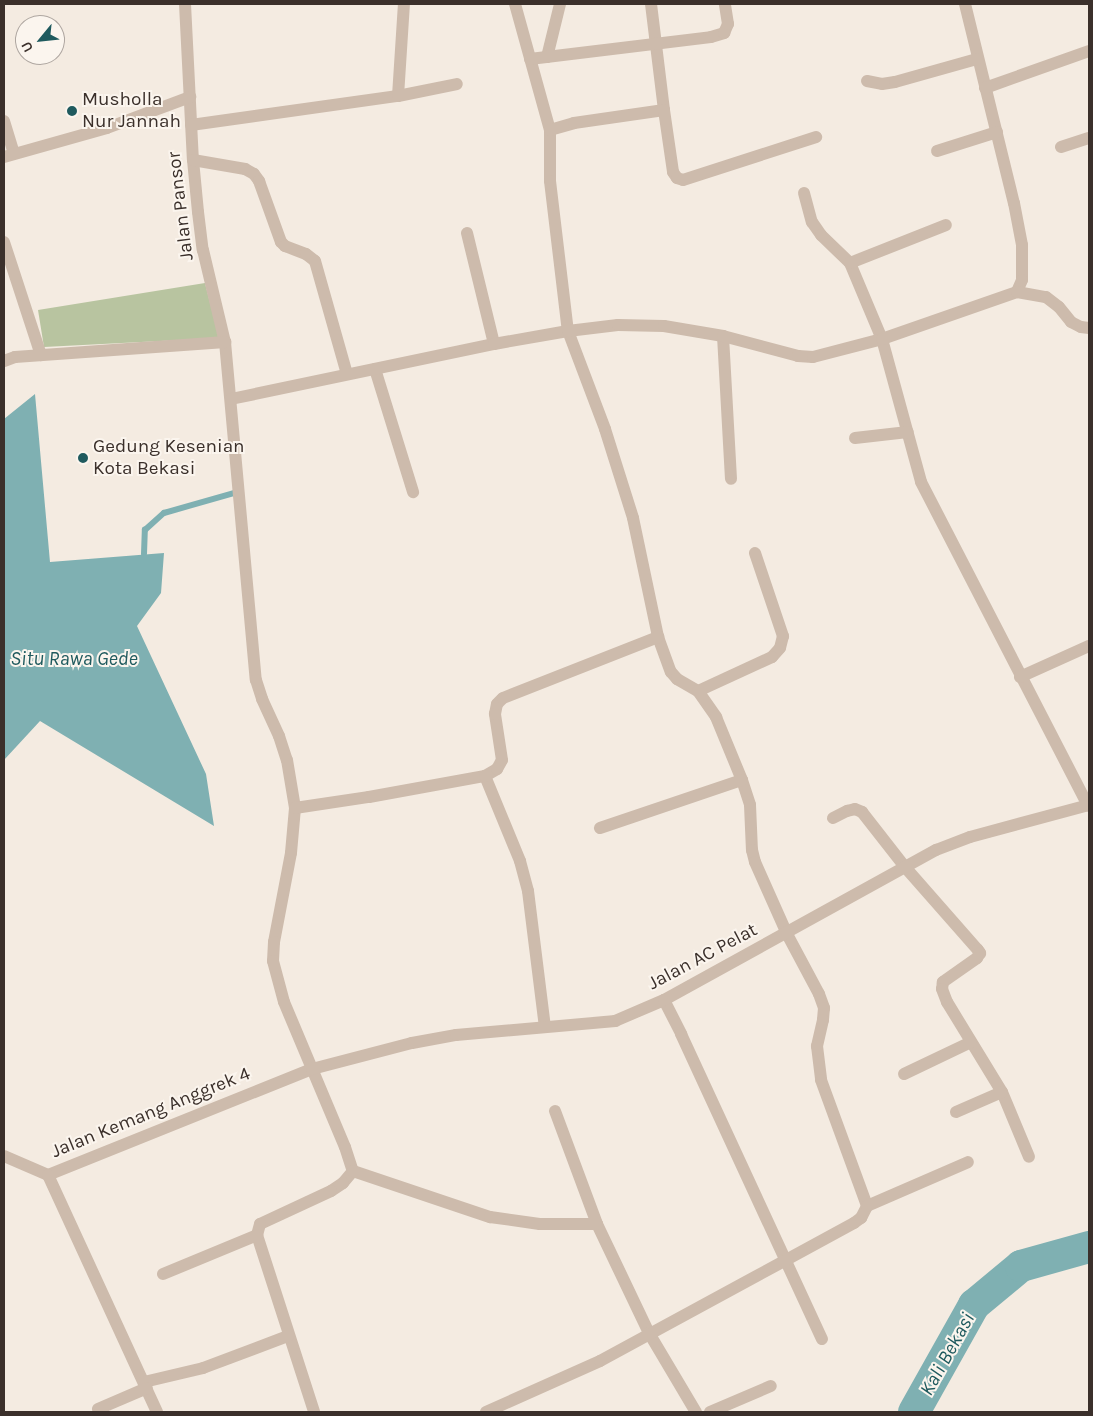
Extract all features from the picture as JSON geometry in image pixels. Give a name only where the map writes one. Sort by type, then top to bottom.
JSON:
[{"type":"street","name":"Jalan Pansor","points":[[185,4],[193,160],[201,251],[224,342],[231,399],[256,680],[287,760],[295,808],[291,854],[274,942],[274,961],[284,1002],[353,1171]]},
{"type":"street","points":[[398,96],[404,4]]},
{"type":"street","points":[[515,4],[550,130],[550,181],[568,331],[605,429],[634,518],[658,637],[671,672],[677,679],[698,691],[716,717],[742,780],[750,805],[752,850],[755,862],[787,934],[819,994],[824,1008],[817,1046],[821,1080],[867,1206]]},
{"type":"street","points":[[547,57],[560,4]]},
{"type":"street","points":[[651,4],[673,172],[677,178],[683,180],[816,137]]},
{"type":"street","points":[[530,59],[657,42],[711,37],[724,33],[728,24],[725,4]]},
{"type":"street","points":[[964,4],[997,132],[1022,245],[1022,280],[1018,292]]},
{"type":"street","points":[[985,88],[1089,51]]},
{"type":"street","points":[[867,81],[882,84],[895,82],[977,58]]},
{"type":"street","points":[[191,125],[398,96],[457,84]]},
{"type":"street","points":[[4,121],[9,155],[107,128],[190,97]]},
{"type":"street","points":[[550,130],[574,123],[664,110]]},
{"type":"street","points":[[937,151],[997,132]]},
{"type":"street","points":[[1061,147],[1089,138]]},
{"type":"street","points":[[193,160],[245,168],[254,174],[259,181],[281,242],[285,246],[306,254],[315,262],[347,374]]},
{"type":"street","points":[[804,193],[812,222],[821,235],[850,263],[882,340],[921,482],[1020,677],[1053,734],[1089,805]]},
{"type":"street","points":[[850,263],[946,225]]},
{"type":"street","points":[[467,233],[494,344]]},
{"type":"street","points":[[4,242],[7,263],[41,355]]},
{"type":"street","points":[[231,399],[494,344],[568,331],[642,324],[723,336],[798,356],[813,358],[882,340],[1018,292],[1046,297],[1059,307],[1071,322],[1081,327],[1089,328]]},
{"type":"street","points":[[723,336],[731,479]]},
{"type":"street","points":[[4,361],[15,357],[224,342]]},
{"type":"street","points":[[375,369],[413,492]]},
{"type":"street","points":[[855,438],[908,432]]},
{"type":"street","points":[[698,691],[772,657],[780,648],[783,636],[755,553]]},
{"type":"street","points":[[295,808],[370,797],[485,776],[497,769],[502,760],[495,714],[497,704],[503,698],[658,637]]},
{"type":"street","points":[[1020,677],[1089,646]]},
{"type":"street","points":[[485,776],[520,861],[528,891],[545,1026]]},
{"type":"street","points":[[600,828],[742,780]]},
{"type":"street","name":"Jalan AC Pelat","points":[[312,1068],[412,1043],[456,1035],[615,1021],[664,1000],[787,934],[936,850],[970,837],[1089,805]]},
{"type":"street","points":[[833,818],[847,810],[855,809],[862,812],[905,867],[980,953],[943,982],[942,985],[947,1002],[1002,1092],[1029,1157]]},
{"type":"street","points":[[664,1000],[786,1258],[822,1339]]},
{"type":"street","points":[[904,1074],[971,1042]]},
{"type":"street","name":"Jalan Kemang Anggrek 4","points":[[4,1156],[48,1175],[312,1068]]},
{"type":"street","points":[[956,1112],[1002,1092]]},
{"type":"street","points":[[555,1110],[597,1224],[649,1333],[696,1412]]},
{"type":"street","points":[[486,1412],[564,1379],[854,1223],[861,1218],[867,1206],[968,1162]]},
{"type":"street","points":[[314,1412],[257,1235],[260,1224],[331,1191],[343,1183],[353,1171],[490,1217],[540,1224],[597,1224]]},
{"type":"street","points":[[48,1175],[157,1412]]},
{"type":"street","points":[[163,1274],[257,1235]]},
{"type":"street","points":[[98,1410],[146,1385],[203,1368],[288,1336]]},
{"type":"street","points":[[710,1412],[771,1386]]},
{"type":"green space","points":[[205,283],[219,338],[44,347],[38,310]]},
{"type":"water","name":"Situ Rawa Gede","points":[[35,394],[50,562],[164,553],[161,593],[137,626],[206,774],[214,826],[40,721],[4,760],[4,419]]},
{"type":"waterway","points":[[144,554],[145,530],[164,513],[234,493]]},
{"type":"waterway","name":"Kali Bekasi","points":[[914,1412],[974,1305],[1021,1266],[1089,1247]]},
{"type":"place","name":"Musholla Nur Jannah","points":[[72,111]]},
{"type":"place","name":"Gedung Kesenian Kota Bekasi","points":[[83,458]]}]
